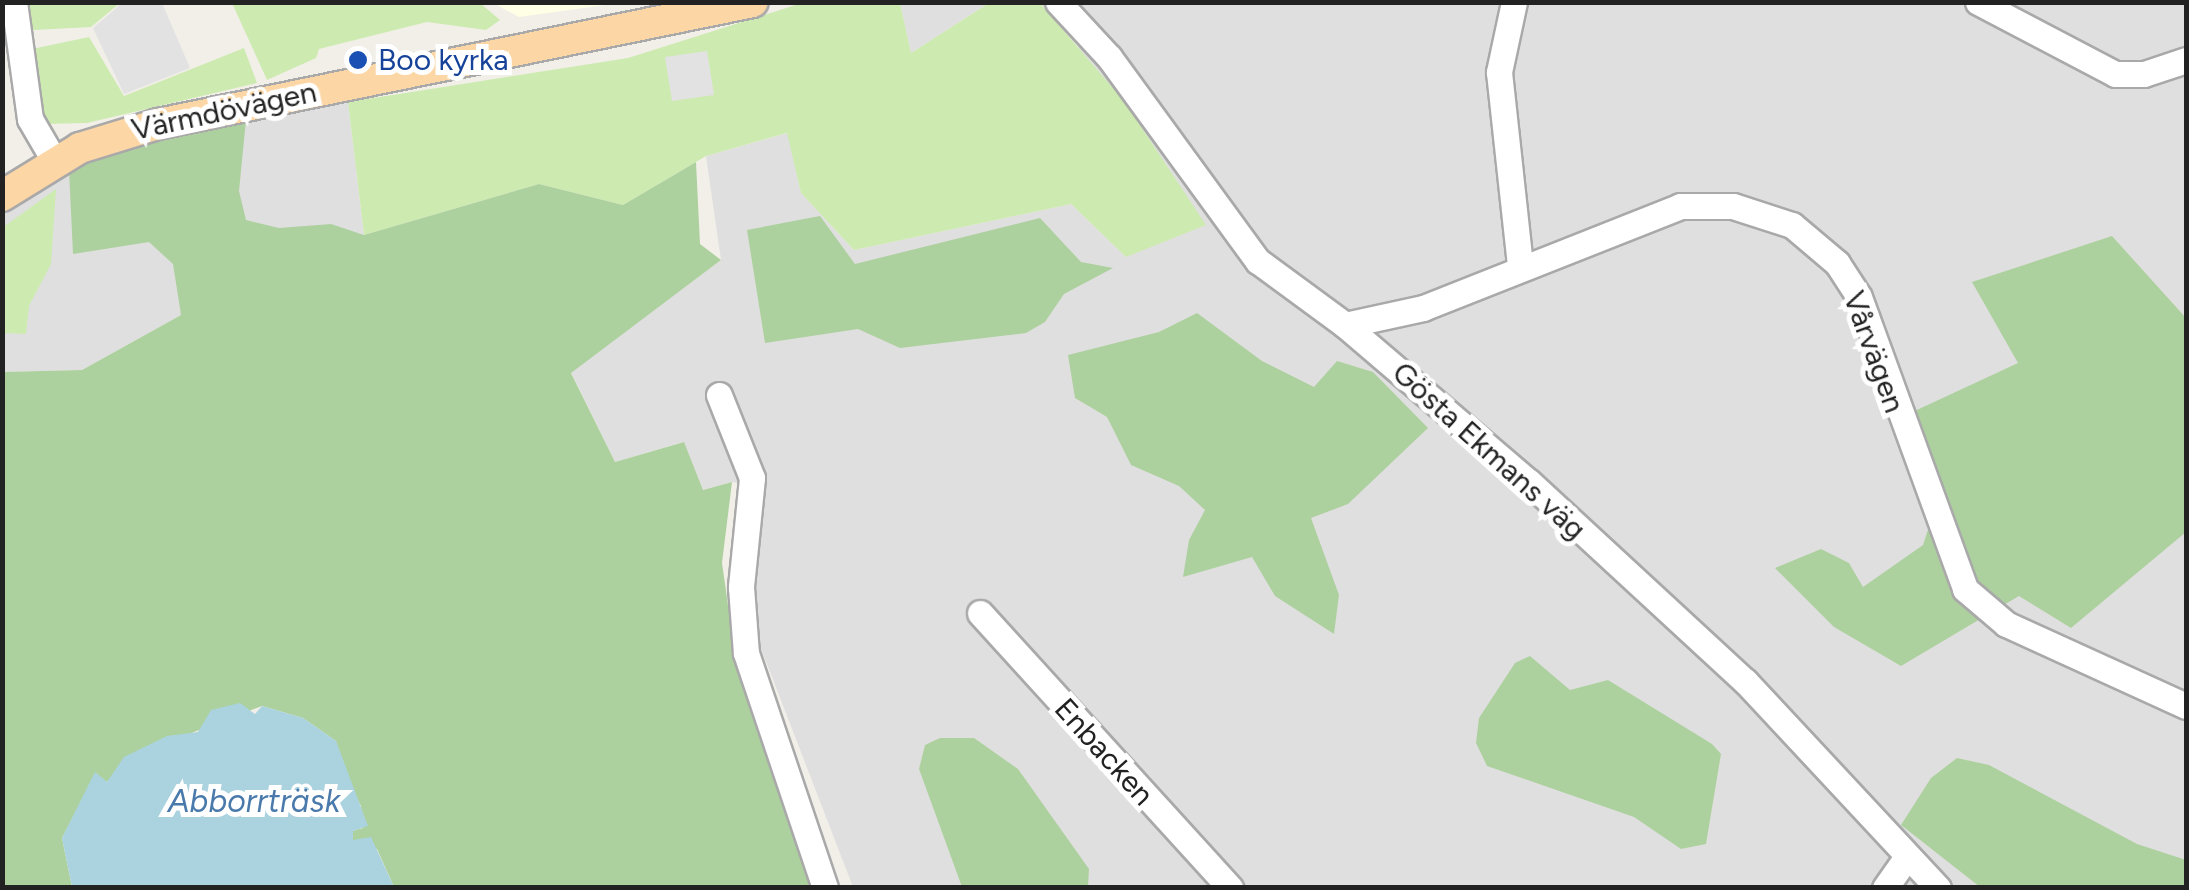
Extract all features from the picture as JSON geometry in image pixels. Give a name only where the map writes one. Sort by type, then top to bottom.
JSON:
[{"type":"main road","name":"Värmdövägen","points":[[2,196],[55,162],[158,124],[753,2]]},
{"type":"street","points":[[14,2],[30,119],[55,162]]},
{"type":"street","name":"Gösta Ekmans väg","points":[[1058,2],[1109,57],[1228,228],[1258,261],[1346,324],[1746,682],[1938,888]]},
{"type":"street","points":[[1514,2],[1499,72],[1520,266]]},
{"type":"street","points":[[1978,2],[2115,74],[2144,74],[2186,60]]},
{"type":"street","name":"Vårvägen","points":[[1346,324],[1423,308],[1520,266],[1680,206],[1733,206],[1802,232],[1837,263],[1859,298],[1965,589],[2006,624],[2186,706]]},
{"type":"street","points":[[719,394],[752,478],[741,588],[746,653],[826,888]]},
{"type":"street","name":"Enbacken","points":[[980,613],[1230,888]]},
{"type":"street","points":[[1884,888],[1908,857]]},
{"type":"shaded area","points":[[162,3],[190,68],[124,94],[93,28],[121,4]]},
{"type":"shaded area","points":[[493,3],[620,3],[519,17]]},
{"type":"shaded area","points":[[900,3],[989,3],[911,53]]},
{"type":"shaded area","points":[[1040,3],[2186,3],[2186,887],[853,887],[757,638],[749,597],[759,487],[732,482],[703,490],[683,442],[615,462],[571,372],[721,260],[706,156],[788,133],[801,193],[854,250],[1071,204],[1126,257],[1077,42]]},
{"type":"shaded area","points":[[707,51],[714,95],[672,101],[665,57]]},
{"type":"shaded area","points":[[348,102],[364,235],[181,315],[82,370],[3,372],[3,206],[40,182],[162,135]]},
{"type":"green space","points":[[23,3],[120,3],[91,27],[34,30],[25,25]]},
{"type":"green space","points":[[232,3],[480,3],[500,20],[486,30],[427,22],[319,49],[316,58],[267,80]]},
{"type":"green space","points":[[802,3],[900,3],[911,53],[989,3],[1040,3],[1124,101],[1206,225],[1126,257],[1071,204],[854,250],[801,193],[787,133],[706,156],[623,205],[539,184],[364,235],[348,102],[628,58]]},
{"type":"green space","points":[[89,37],[124,96],[244,48],[257,83],[87,123],[44,124],[32,49]]},
{"type":"green space","points":[[246,120],[239,191],[246,220],[279,228],[331,224],[364,235],[539,184],[623,205],[696,162],[700,244],[721,260],[571,373],[615,462],[684,442],[703,490],[732,482],[722,563],[731,626],[819,887],[394,887],[377,849],[353,841],[352,831],[363,828],[361,806],[344,775],[336,741],[303,718],[262,706],[189,734],[106,782],[96,773],[62,838],[72,887],[3,887],[2,372],[82,370],[181,315],[173,264],[149,242],[73,254],[69,170],[119,147]]},
{"type":"green space","points":[[56,189],[51,264],[29,306],[26,334],[3,333],[2,228]]},
{"type":"green space","points":[[820,216],[855,264],[1040,218],[1081,262],[1113,268],[1064,294],[1045,322],[1026,333],[900,348],[858,329],[765,343],[747,230]]},
{"type":"green space","points":[[2112,236],[2186,318],[2186,532],[2071,628],[2019,596],[1901,666],[1834,627],[1775,568],[1821,549],[1849,563],[1863,587],[1923,545],[1938,499],[1906,415],[2018,363],[1972,282]]},
{"type":"green space","points":[[1197,313],[1262,361],[1314,387],[1337,361],[1373,372],[1428,428],[1348,504],[1311,518],[1339,595],[1334,634],[1275,596],[1252,557],[1183,577],[1189,540],[1205,510],[1179,486],[1131,465],[1107,417],[1075,398],[1068,355],[1159,332]]},
{"type":"green space","points":[[1530,656],[1570,690],[1608,680],[1712,744],[1721,754],[1706,844],[1681,849],[1634,817],[1487,766],[1476,743],[1479,718],[1515,663]]},
{"type":"green space","points":[[940,738],[974,738],[1018,769],[1089,869],[1088,887],[962,887],[919,769],[925,745]]},
{"type":"green space","points":[[1957,758],[1989,765],[2137,844],[2186,860],[2186,887],[1980,887],[1901,825],[1931,778]]},
{"type":"water","name":"Abborrträsk","points":[[240,703],[255,714],[262,706],[303,718],[336,741],[368,826],[353,831],[353,840],[371,837],[394,887],[72,887],[62,838],[95,772],[107,782],[124,757],[167,736],[198,732],[211,710]]},
{"type":"place","name":"Boo kyrka","points":[[358,60]]}]
